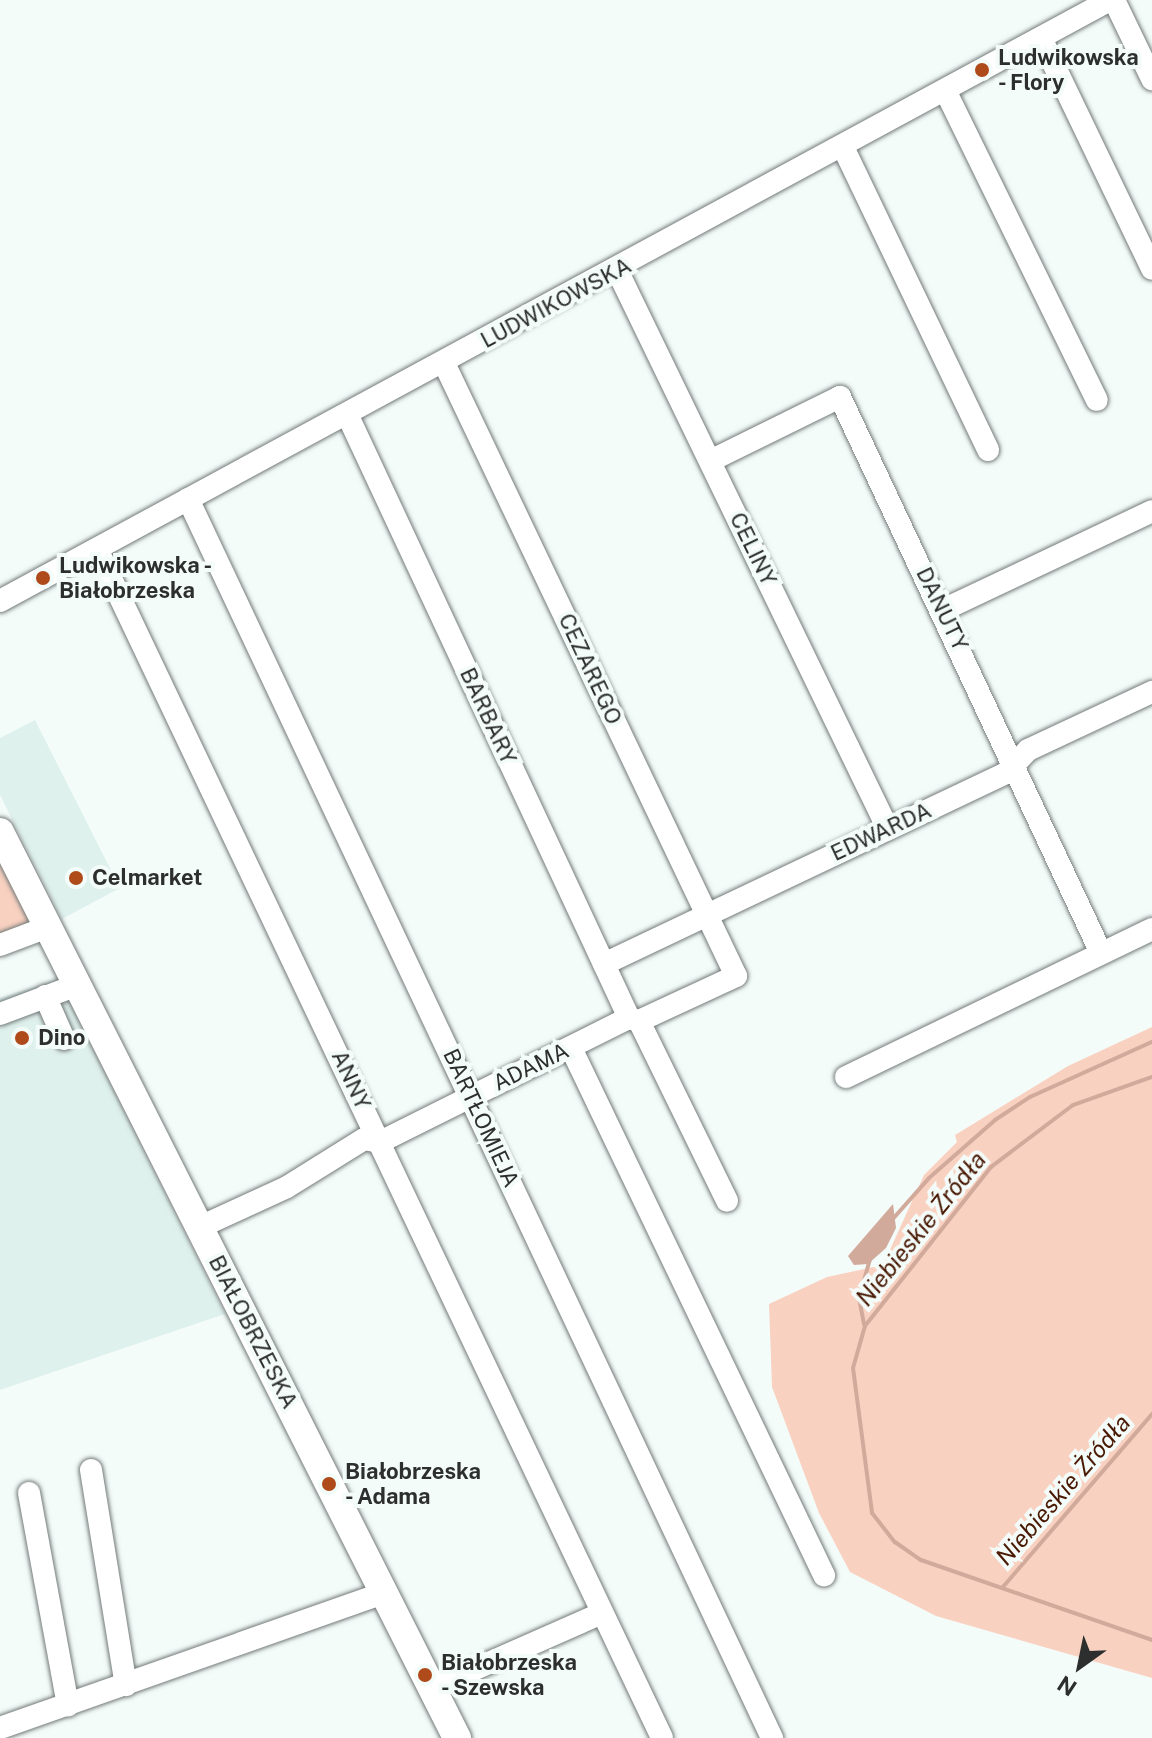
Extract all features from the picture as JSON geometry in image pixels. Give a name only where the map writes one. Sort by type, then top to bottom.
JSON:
[{"type":"main road","name":"BIAŁOBRZESKA","points":[[0,832],[457,1738]]},
{"type":"street","name":"LUDWIKOWSKA","points":[[0,601],[1112,0]]},
{"type":"street","points":[[1112,0],[1152,79]]},
{"type":"street","points":[[1041,38],[1152,269]]},
{"type":"street","points":[[945,90],[1097,400]]},
{"type":"street","points":[[843,147],[988,450]]},
{"type":"street","name":"CELINY","points":[[617,270],[888,829]]},
{"type":"street","name":"CEZAREGO","points":[[444,363],[736,976]]},
{"type":"street","name":"DANUTY","points":[[710,461],[840,397],[1015,761],[1101,953]]},
{"type":"street","name":"BARBARY","points":[[347,414],[604,964],[727,1201]]},
{"type":"street","name":"BARTŁOMIEJA","points":[[188,499],[772,1738]]},
{"type":"street","points":[[943,610],[1152,511]]},
{"type":"street","name":"ANNY","points":[[97,549],[662,1738]]},
{"type":"street","name":"EDWARDA","points":[[604,964],[1006,773],[1015,761],[1152,692]]},
{"type":"street","points":[[0,945],[48,927]]},
{"type":"street","points":[[846,1077],[1152,929]]},
{"type":"street","name":"ADAMA","points":[[200,1227],[287,1187],[364,1139],[380,1142],[571,1048],[736,976]]},
{"type":"street","points":[[0,1014],[77,985]]},
{"type":"street","points":[[45,996],[64,1039]]},
{"type":"street","points":[[571,1048],[824,1575]]},
{"type":"street","points":[[91,1470],[126,1685]]},
{"type":"street","points":[[29,1493],[68,1705]]},
{"type":"street","points":[[0,1728],[384,1593]]},
{"type":"street","points":[[432,1688],[602,1613]]},
{"type":"shaded area","points":[[35,720],[120,888],[62,919],[0,795],[0,738]]},
{"type":"shaded area","points":[[0,863],[33,928],[0,939]]},
{"type":"shaded area","points":[[58,979],[225,1314],[0,1390],[0,998]]},
{"type":"shaded area","points":[[1152,1027],[1152,1678],[936,1616],[850,1572],[819,1513],[772,1387],[769,1304],[827,1277],[883,1265],[924,1175],[957,1142],[955,1135],[1068,1066]]},
{"type":"shaded area","points":[[893,1204],[896,1228],[886,1248],[868,1264],[854,1265],[848,1256]]},
{"type":"waterway","points":[[891,1221],[929,1178],[995,1120],[1030,1097],[1152,1042]]},
{"type":"waterway","name":"Niebieskie Źródła","points":[[1152,1077],[1073,1105],[991,1167],[865,1326],[853,1368],[872,1513],[895,1542],[921,1560],[1152,1640]]},
{"type":"waterway","points":[[864,1324],[859,1298],[870,1259]]},
{"type":"waterway","name":"Niebieskie Żródła","points":[[1002,1588],[1152,1414]]},
{"type":"place","name":"Ludwikowska - Flory","points":[[982,70]]},
{"type":"place","name":"Ludwikowska - Białobrzeska","points":[[43,578]]},
{"type":"place","name":"Celmarket","points":[[76,878]]},
{"type":"place","name":"Dino","points":[[22,1038]]},
{"type":"place","name":"Białobrzeska - Adama","points":[[329,1484]]},
{"type":"place","name":"Białobrzeska - Szewska","points":[[425,1675]]}]
